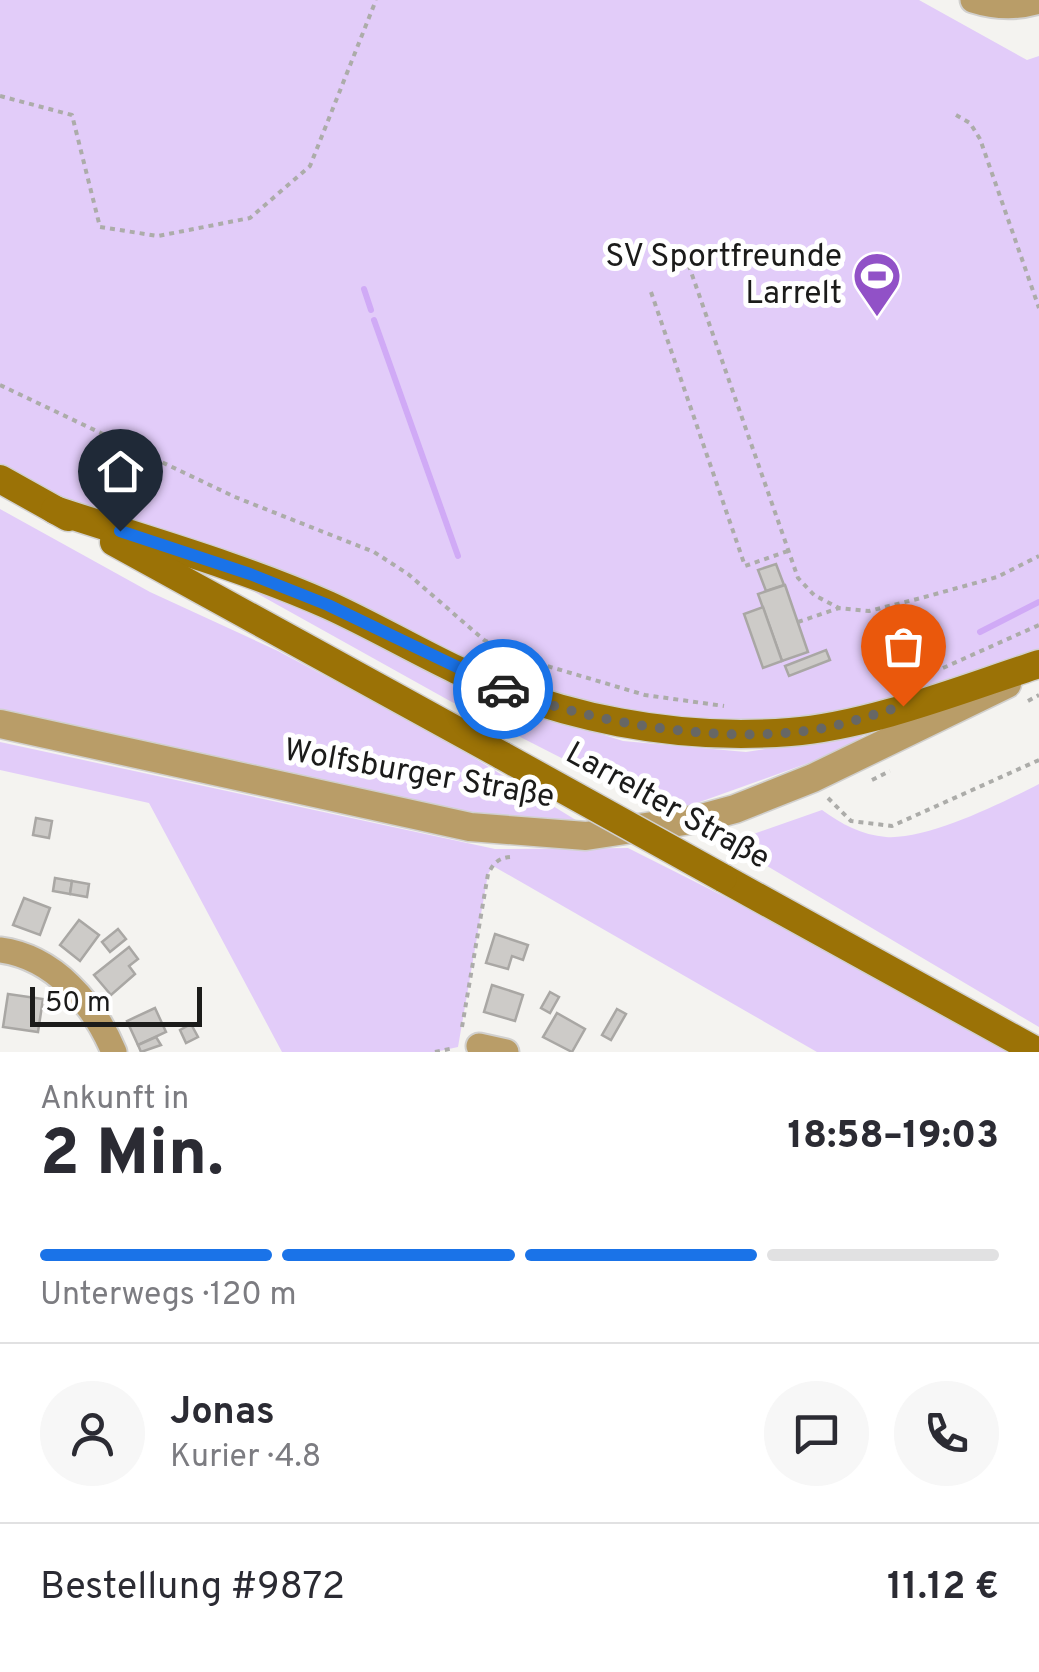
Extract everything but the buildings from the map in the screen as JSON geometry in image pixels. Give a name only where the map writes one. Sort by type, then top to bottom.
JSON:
[{"type":"main road","points":[[0,481],[48,506],[281,586],[520,696],[577,714],[624,723],[751,733],[827,728],[1039,667]]},
{"type":"main road","name":"Larrelter Straße","points":[[48,506],[1038,1052]]},
{"type":"street","points":[[972,0],[1024,6],[1039,0]]},
{"type":"street","name":"Wolfsburger Straße","points":[[0,724],[470,826],[562,836],[602,835],[819,794],[1039,667]]},
{"type":"street","points":[[0,950],[24,956],[62,979],[101,1025],[114,1052]]},
{"type":"street","points":[[466,1041],[506,1052]]},
{"type":"path","points":[[0,96],[72,115],[100,227],[158,236],[250,218],[310,166],[376,0]]},
{"type":"path","points":[[956,116],[970,123],[980,139],[1039,308]]},
{"type":"path","points":[[682,246],[798,578],[814,595],[839,608],[870,611],[997,577],[1039,556]]},
{"type":"path","points":[[651,292],[746,566],[788,551]]},
{"type":"path","points":[[0,384],[235,497],[374,552],[408,574],[484,640],[527,660],[645,695],[731,707]]},
{"type":"path","points":[[798,622],[839,608]]},
{"type":"path","points":[[935,670],[1039,625]]},
{"type":"path","points":[[819,794],[850,821],[892,826],[1039,760]]},
{"type":"path","points":[[862,784],[880,776]]},
{"type":"path","points":[[434,1052],[466,1041],[488,874],[502,858],[518,857]]},
{"type":"shaded area","points":[[0,0],[919,0],[1027,60],[1039,56],[1039,664],[827,727],[624,723],[0,479]]},
{"type":"shaded area","points":[[0,509],[150,592],[278,651],[435,734],[584,825],[436,809],[0,709]]},
{"type":"shaded area","points":[[233,580],[310,610],[482,696],[623,741],[746,752],[867,733],[842,751],[669,813],[450,701]]},
{"type":"shaded area","points":[[0,742],[495,849],[628,848],[785,927],[1009,1052],[817,1052],[493,866],[488,874],[458,1047],[435,1052],[282,1052],[149,803],[0,770]]},
{"type":"shaded area","points":[[1039,784],[1039,1027],[728,843],[822,810],[844,824],[877,836],[922,833],[964,819]]},
{"type":"waterway","points":[[364,289],[371,310]]},
{"type":"waterway","points":[[374,320],[458,556]]},
{"type":"waterway","points":[[980,632],[1039,602]]},
{"type":"way so far","points":[[503,689],[577,714],[624,723],[751,733],[827,728],[903,706]]},
{"type":"place","name":"SV Sportfreunde Larrelt","points":[[877,318]]},
{"type":"route","points":[[120,531],[250,574],[328,605],[503,689]]}]
